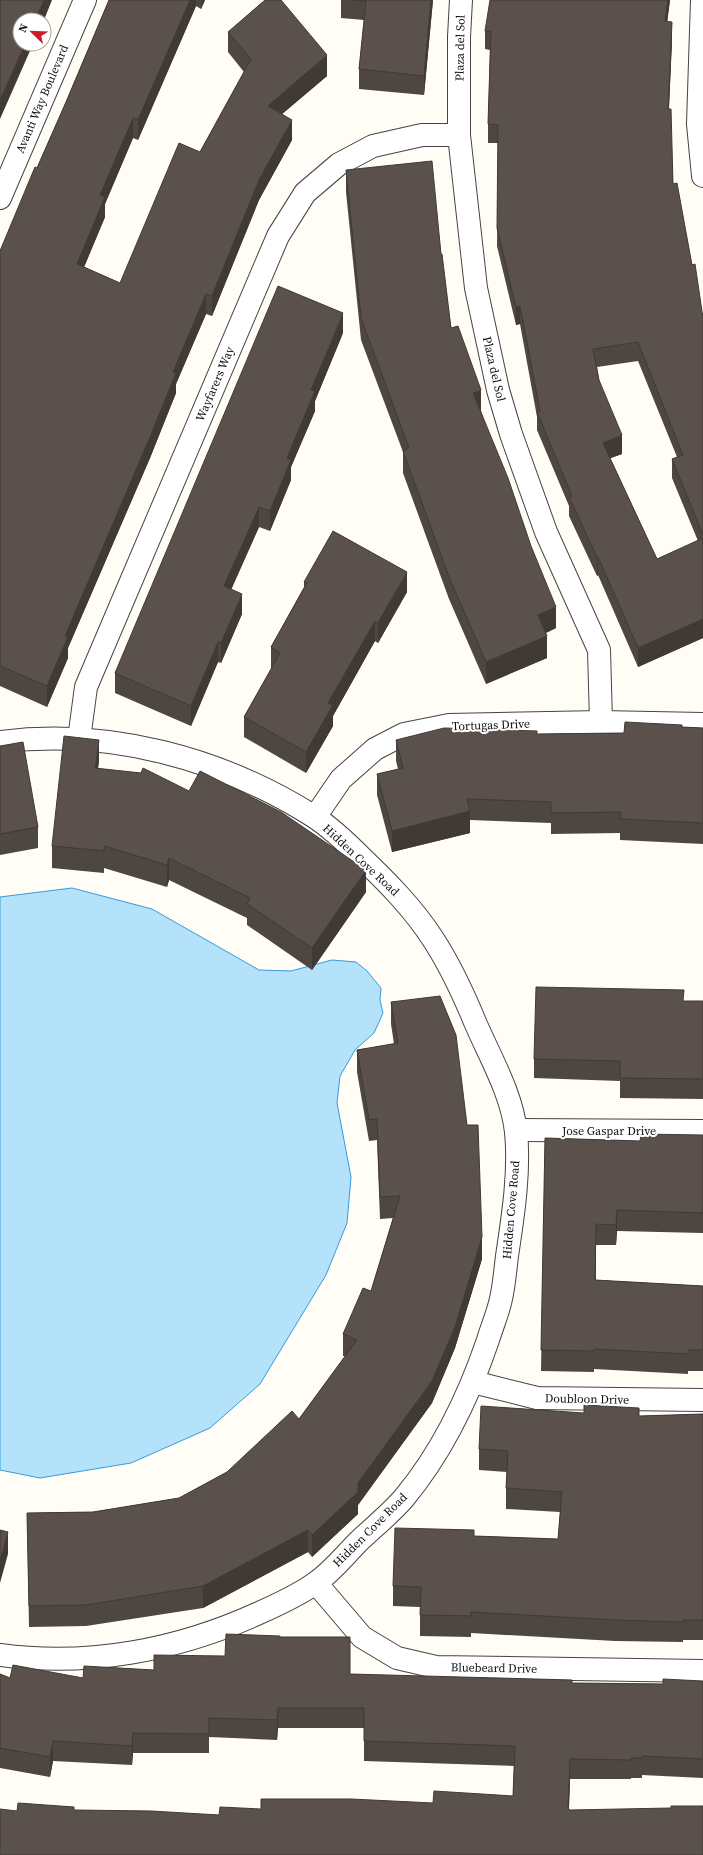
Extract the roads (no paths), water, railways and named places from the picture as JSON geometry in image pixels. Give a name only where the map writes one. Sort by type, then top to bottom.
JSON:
[{"type":"street","name":"Avanti Way Boulevard","points":[[0,198],[85,0]]},
{"type":"street","name":"Plaza del Sol","points":[[461,0],[459,37],[459,135],[476,288],[498,390],[511,434],[546,532],[599,650],[601,722]]},
{"type":"street","points":[[702,0],[698,124],[703,176]]},
{"type":"street","name":"Wayfarers Way","points":[[79,739],[86,687],[278,236],[305,192],[339,164],[373,146],[422,135],[459,135]]},
{"type":"street","name":"Tortugas Drive","points":[[315,817],[341,779],[375,749],[404,734],[449,725],[601,722],[703,724]]},
{"type":"street","name":"Hidden Cove Road","points":[[0,742],[31,738],[79,739],[131,745],[163,751],[222,770],[260,787],[315,817],[343,839],[383,878],[405,903],[432,938],[456,979],[506,1091],[516,1130],[516,1176],[510,1241],[500,1304],[473,1382],[448,1433],[426,1468],[403,1500],[316,1583],[276,1605],[235,1624],[192,1639],[148,1650],[103,1658],[59,1659],[0,1655]]},
{"type":"street","name":"Jose Gaspar Drive","points":[[516,1130],[703,1131]]},
{"type":"street","name":"Doubloon Drive","points":[[473,1382],[537,1398],[703,1400]]},
{"type":"street","name":"Bluebeard Drive","points":[[316,1583],[362,1637],[397,1658],[436,1666],[703,1671]]},
{"type":"water","points":[[72,888],[152,909],[259,970],[291,971],[332,960],[356,962],[367,971],[381,988],[380,1000],[383,1013],[374,1033],[355,1050],[340,1076],[337,1103],[351,1177],[347,1223],[326,1275],[260,1384],[210,1428],[131,1463],[40,1478],[0,1470],[0,897]]}]
